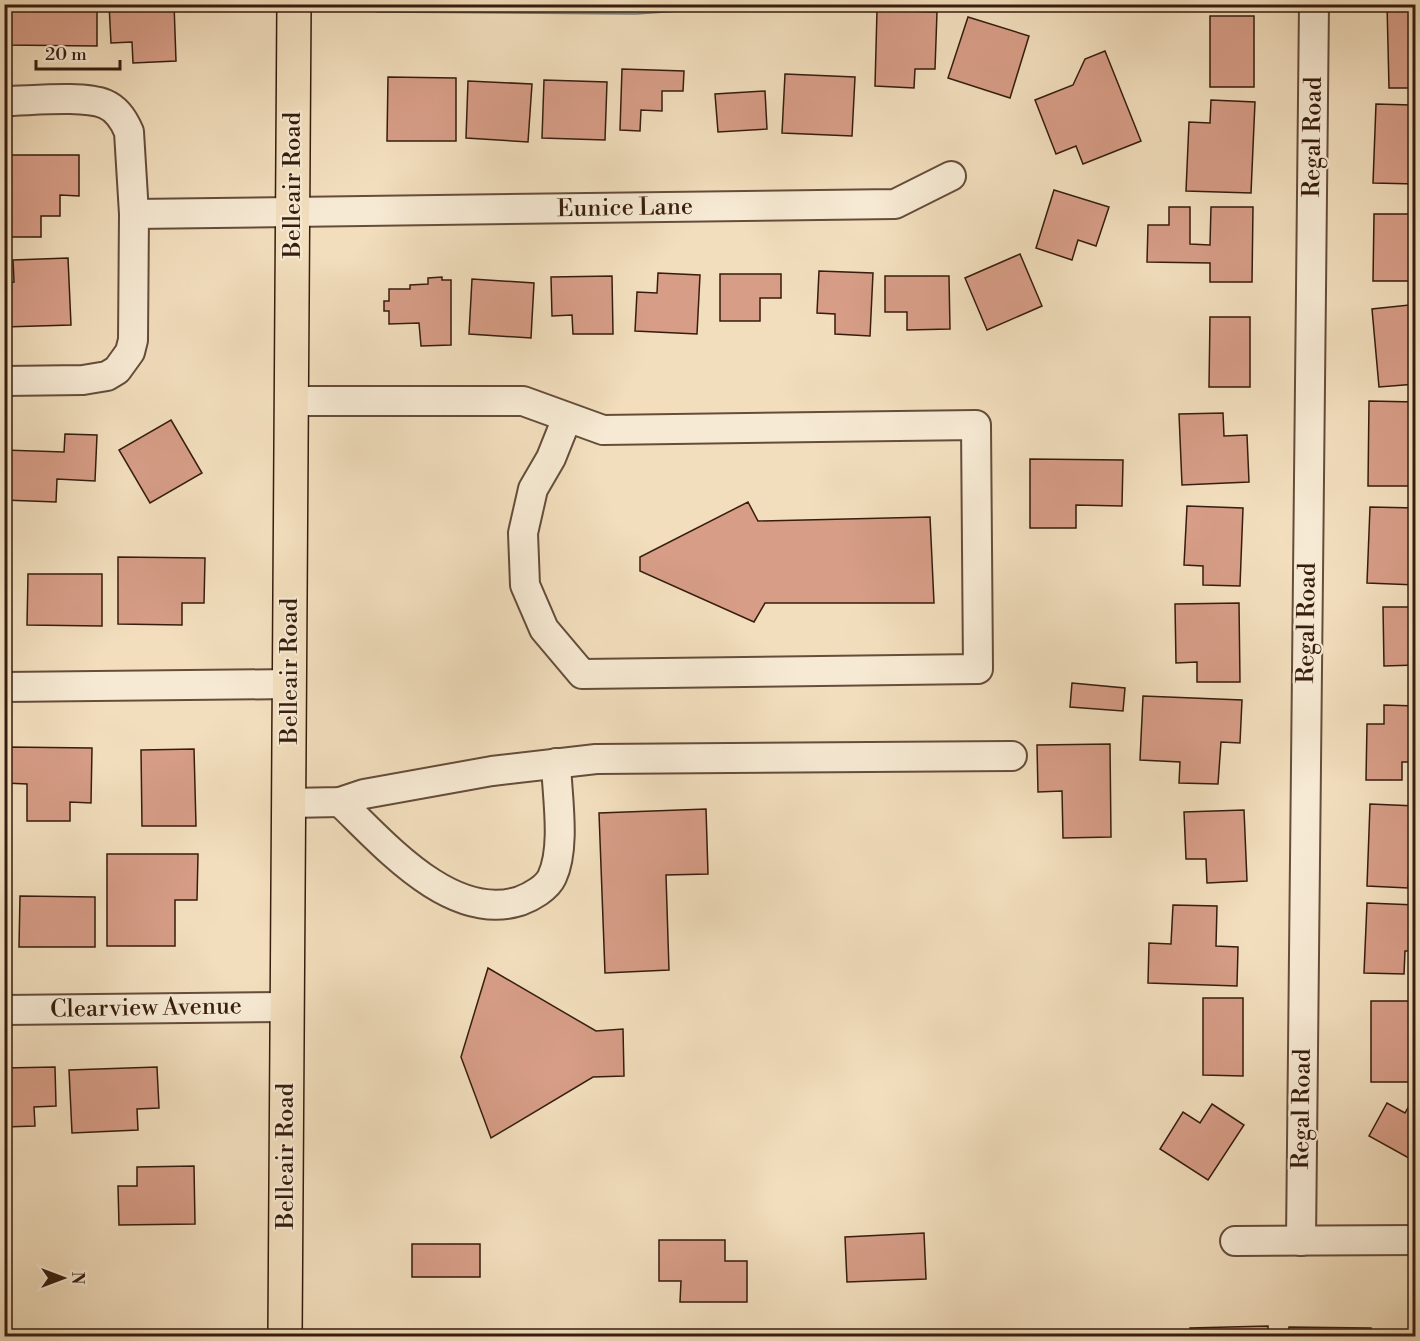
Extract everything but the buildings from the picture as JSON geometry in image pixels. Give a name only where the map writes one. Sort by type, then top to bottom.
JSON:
[{"type":"main road","name":"Belleair Road","points":[[285,1336],[294,4]]},
{"type":"street","name":"Regal Road","points":[[1301,1241],[1314,4]]},
{"type":"street","points":[[4,101],[83,100],[105,104],[116,111],[124,120],[129,132],[134,214],[133,340],[126,361],[107,376],[83,380],[4,381]]},
{"type":"street","name":"Eunice Lane","points":[[134,214],[895,204],[951,176]]},
{"type":"street","points":[[291,401],[523,401],[603,430],[976,425],[978,669],[582,674],[544,629],[525,585],[523,533],[533,489],[551,458],[567,418]]},
{"type":"street","points":[[4,687],[290,684]]},
{"type":"street","points":[[289,803],[340,802],[364,794],[457,777],[596,759],[1012,756]]},
{"type":"street","points":[[340,802],[414,873],[441,889],[479,903],[509,904],[532,897],[552,879],[559,854],[556,763]]},
{"type":"street","name":"Clearview Avenue","points":[[4,1010],[287,1007]]},
{"type":"street","points":[[1235,1241],[1416,1240]]},
{"type":"water","points":[[346,4],[768,5],[636,14],[379,12],[345,7]]}]
